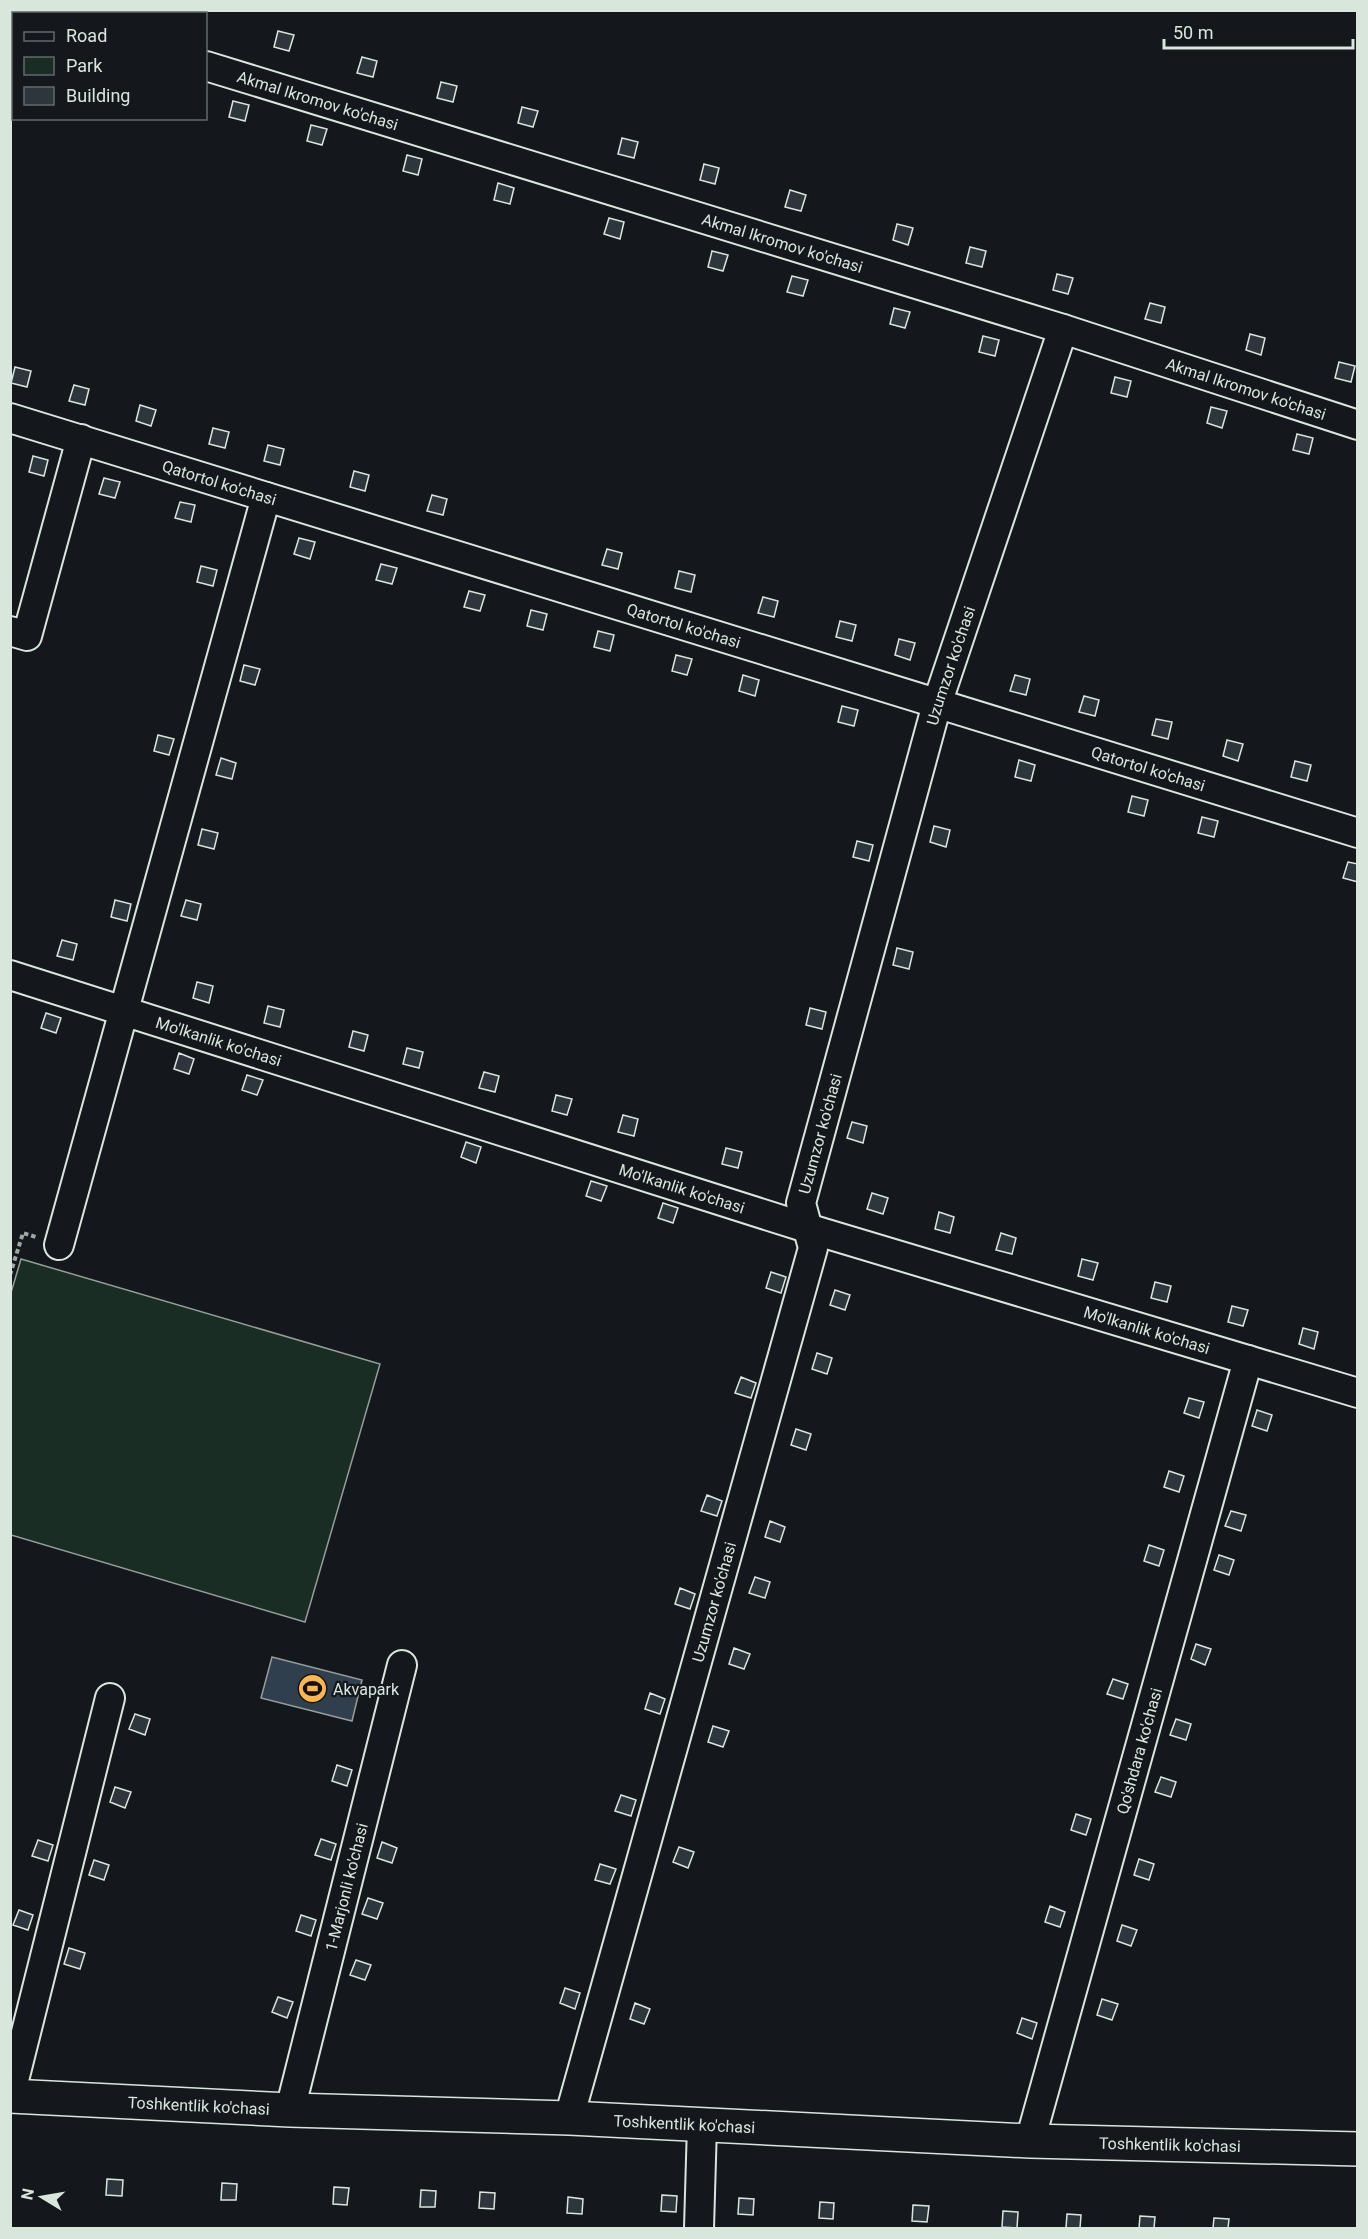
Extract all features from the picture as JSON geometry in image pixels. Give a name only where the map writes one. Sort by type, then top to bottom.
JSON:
[{"type":"main road","name":"Toshkentlik ko'chasi","points":[[10,2096],[290,2110],[569,2118],[1030,2141],[1358,2149]]},
{"type":"street","name":"Akmal Ikromov ko'chasi","points":[[207,66],[1063,329],[1358,425]]},
{"type":"street","name":"Uzumzor ko'chasi","points":[[569,2118],[813,1248],[801,1203],[937,704],[1063,329]]},
{"type":"street","name":"Qatortol ko'chasi","points":[[10,418],[1358,833]]},
{"type":"street","points":[[10,631],[27,636],[81,439]]},
{"type":"street","points":[[59,1245],[266,497]]},
{"type":"street","name":"Mo'lkanlik ko'chasi","points":[[10,975],[807,1228],[1358,1393]]},
{"type":"street","name":"Qo'shdara ko'chasi","points":[[1030,2141],[1248,1360]]},
{"type":"street","name":"1-Marjonli ko'chasi","points":[[290,2110],[402,1665]]},
{"type":"street","points":[[10,2096],[110,1698]]},
{"type":"street","points":[[699,2229],[702,2125]]},
{"type":"path","points":[[10,1275],[23,1233],[59,1245]]},
{"type":"green space","points":[[21,1259],[380,1364],[305,1622],[11,1535],[10,1296]]},
{"type":"water","name":"Akvapark","points":[[272,1657],[362,1680],[352,1721],[261,1698]]},
{"type":"building","points":[[174,10],[191,10],[190,12],[174,12]]},
{"type":"building","points":[[278,31],[294,35],[289,51],[274,47]]},
{"type":"building","points":[[362,57],[377,61],[373,77],[357,73]]},
{"type":"building","points":[[441,82],[457,86],[453,102],[437,98]]},
{"type":"building","points":[[233,101],[249,105],[245,121],[229,117]]},
{"type":"building","points":[[522,107],[538,111],[533,127],[518,123]]},
{"type":"building","points":[[311,125],[327,129],[322,145],[307,141]]},
{"type":"building","points":[[622,138],[638,142],[634,158],[618,154]]},
{"type":"building","points":[[407,155],[422,159],[418,175],[403,171]]},
{"type":"building","points":[[704,164],[719,168],[715,184],[700,180]]},
{"type":"building","points":[[498,183],[514,188],[510,204],[494,200]]},
{"type":"building","points":[[790,190],[806,195],[801,211],[785,207]]},
{"type":"building","points":[[609,218],[624,222],[620,239],[604,234]]},
{"type":"building","points":[[897,224],[913,228],[908,245],[893,240]]},
{"type":"building","points":[[970,247],[986,251],[982,267],[966,263]]},
{"type":"building","points":[[712,251],[728,255],[723,271],[708,267]]},
{"type":"building","points":[[1057,274],[1073,278],[1068,294],[1053,290]]},
{"type":"building","points":[[792,276],[808,280],[803,296],[787,292]]},
{"type":"building","points":[[1150,303],[1165,307],[1161,323],[1145,319]]},
{"type":"building","points":[[894,308],[910,312],[905,328],[890,324]]},
{"type":"building","points":[[1250,334],[1265,338],[1261,355],[1246,350]]},
{"type":"building","points":[[983,336],[999,340],[995,356],[979,352]]},
{"type":"building","points":[[1339,362],[1355,366],[1351,382],[1335,378]]},
{"type":"building","points":[[15,367],[31,371],[27,387],[11,383]]},
{"type":"building","points":[[1115,377],[1131,381],[1127,397],[1111,393]]},
{"type":"building","points":[[74,385],[89,389],[85,405],[69,401]]},
{"type":"building","points":[[140,405],[156,410],[151,426],[136,421]]},
{"type":"building","points":[[1211,407],[1227,411],[1222,428],[1207,423]]},
{"type":"building","points":[[213,428],[229,432],[225,448],[209,444]]},
{"type":"building","points":[[1297,434],[1313,438],[1309,454],[1293,450]]},
{"type":"building","points":[[268,445],[284,449],[280,465],[264,461]]},
{"type":"building","points":[[33,456],[48,460],[44,476],[29,472]]},
{"type":"building","points":[[354,471],[369,475],[365,491],[350,487]]},
{"type":"building","points":[[104,478],[120,482],[115,498],[99,494]]},
{"type":"building","points":[[432,495],[447,499],[443,515],[427,511]]},
{"type":"building","points":[[180,502],[195,505],[191,522],[175,518]]},
{"type":"building","points":[[299,538],[315,542],[310,559],[294,554]]},
{"type":"building","points":[[607,549],[622,553],[618,569],[602,565]]},
{"type":"building","points":[[381,564],[397,568],[392,584],[376,580]]},
{"type":"building","points":[[201,566],[217,570],[213,586],[197,582]]},
{"type":"building","points":[[679,571],[695,575],[691,592],[675,588]]},
{"type":"building","points":[[469,591],[485,595],[480,611],[464,607]]},
{"type":"building","points":[[763,597],[778,601],[774,617],[758,613]]},
{"type":"building","points":[[531,610],[547,614],[543,630],[527,626]]},
{"type":"building","points":[[840,621],[856,625],[852,641],[836,637]]},
{"type":"building","points":[[598,631],[614,635],[610,651],[594,647]]},
{"type":"building","points":[[899,639],[915,643],[910,660],[895,655]]},
{"type":"building","points":[[676,655],[692,659],[687,675],[672,671]]},
{"type":"building","points":[[244,665],[260,669],[255,685],[240,681]]},
{"type":"building","points":[[743,675],[759,680],[755,696],[739,691]]},
{"type":"building","points":[[1015,675],[1030,679],[1026,695],[1010,691]]},
{"type":"building","points":[[1084,696],[1099,700],[1095,716],[1079,712]]},
{"type":"building","points":[[842,706],[858,710],[854,726],[838,722]]},
{"type":"building","points":[[1156,719],[1172,722],[1168,739],[1152,735]]},
{"type":"building","points":[[158,735],[174,739],[169,755],[154,751]]},
{"type":"building","points":[[1227,740],[1243,744],[1238,761],[1223,756]]},
{"type":"building","points":[[221,758],[236,763],[232,779],[216,775]]},
{"type":"building","points":[[1019,760],[1035,765],[1031,781],[1015,777]]},
{"type":"building","points":[[1295,761],[1311,765],[1307,781],[1291,777]]},
{"type":"building","points":[[1132,796],[1148,800],[1144,816],[1128,812]]},
{"type":"building","points":[[1202,817],[1218,821],[1214,837],[1198,833]]},
{"type":"building","points":[[934,826],[950,830],[946,847],[930,842]]},
{"type":"building","points":[[202,829],[218,833],[214,849],[198,845]]},
{"type":"building","points":[[857,841],[873,845],[869,861],[853,857]]},
{"type":"building","points":[[1348,862],[1358,864],[1358,882],[1343,878]]},
{"type":"building","points":[[115,900],[131,904],[127,921],[111,917]]},
{"type":"building","points":[[186,900],[201,904],[197,920],[181,916]]},
{"type":"building","points":[[62,940],[77,944],[73,960],[57,956]]},
{"type":"building","points":[[897,948],[913,952],[909,969],[893,965]]},
{"type":"building","points":[[197,982],[213,986],[209,1003],[193,998]]},
{"type":"building","points":[[268,1006],[284,1010],[280,1027],[264,1023]]},
{"type":"building","points":[[810,1008],[826,1012],[822,1029],[806,1025]]},
{"type":"building","points":[[46,1013],[61,1018],[56,1033],[41,1028]]},
{"type":"building","points":[[353,1031],[368,1035],[364,1051],[349,1047]]},
{"type":"building","points":[[407,1048],[423,1052],[419,1068],[403,1064]]},
{"type":"building","points":[[179,1053],[194,1059],[189,1074],[174,1069]]},
{"type":"building","points":[[484,1072],[499,1076],[495,1092],[479,1088]]},
{"type":"building","points":[[247,1075],[263,1080],[257,1095],[242,1090]]},
{"type":"building","points":[[556,1095],[572,1099],[567,1115],[552,1111]]},
{"type":"building","points":[[623,1115],[638,1119],[634,1136],[618,1132]]},
{"type":"building","points":[[852,1122],[867,1126],[863,1143],[847,1138]]},
{"type":"building","points":[[466,1142],[481,1147],[476,1163],[461,1157]]},
{"type":"building","points":[[726,1148],[742,1152],[738,1168],[722,1164]]},
{"type":"building","points":[[591,1181],[607,1186],[601,1201],[586,1196]]},
{"type":"building","points":[[872,1193],[888,1198],[883,1214],[867,1209]]},
{"type":"building","points":[[663,1203],[678,1208],[673,1223],[658,1218]]},
{"type":"building","points":[[939,1212],[954,1217],[950,1233],[935,1229]]},
{"type":"building","points":[[1001,1233],[1016,1238],[1012,1254],[996,1250]]},
{"type":"building","points":[[1082,1259],[1098,1263],[1093,1280],[1078,1276]]},
{"type":"building","points":[[771,1272],[786,1277],[781,1293],[766,1288]]},
{"type":"building","points":[[1155,1282],[1171,1286],[1167,1302],[1151,1298]]},
{"type":"building","points":[[835,1290],[850,1295],[845,1310],[830,1305]]},
{"type":"building","points":[[1232,1306],[1248,1310],[1243,1326],[1228,1322]]},
{"type":"building","points":[[1303,1328],[1318,1332],[1314,1349],[1299,1344]]},
{"type":"building","points":[[817,1353],[832,1358],[827,1374],[812,1369]]},
{"type":"building","points":[[741,1377],[756,1383],[751,1398],[735,1393]]},
{"type":"building","points":[[1189,1398],[1204,1402],[1199,1418],[1184,1413]]},
{"type":"building","points":[[1257,1410],[1272,1415],[1267,1431],[1252,1426]]},
{"type":"building","points":[[796,1429],[811,1434],[806,1450],[791,1445]]},
{"type":"building","points":[[1169,1471],[1184,1476],[1179,1492],[1164,1487]]},
{"type":"building","points":[[707,1495],[722,1501],[717,1516],[701,1511]]},
{"type":"building","points":[[1231,1511],[1246,1515],[1241,1531],[1225,1526]]},
{"type":"building","points":[[770,1521],[785,1527],[780,1542],[765,1537]]},
{"type":"building","points":[[1149,1545],[1164,1550],[1159,1566],[1144,1561]]},
{"type":"building","points":[[1219,1555],[1234,1560],[1229,1575],[1214,1570]]},
{"type":"building","points":[[755,1577],[770,1582],[765,1598],[749,1593]]},
{"type":"building","points":[[680,1588],[695,1594],[690,1609],[675,1604]]},
{"type":"building","points":[[1196,1644],[1211,1649],[1205,1665],[1191,1659]]},
{"type":"building","points":[[734,1648],[750,1654],[744,1669],[729,1664]]},
{"type":"building","points":[[1113,1679],[1128,1684],[1123,1699],[1107,1694]]},
{"type":"building","points":[[650,1693],[665,1699],[660,1714],[645,1709]]},
{"type":"building","points":[[135,1714],[150,1719],[145,1735],[129,1729]]},
{"type":"building","points":[[1176,1719],[1191,1724],[1186,1740],[1170,1735]]},
{"type":"building","points":[[713,1726],[729,1731],[723,1747],[708,1742]]},
{"type":"building","points":[[337,1765],[352,1770],[347,1786],[332,1781]]},
{"type":"building","points":[[1161,1777],[1176,1782],[1171,1797],[1155,1792]]},
{"type":"building","points":[[115,1787],[131,1792],[125,1808],[110,1802]]},
{"type":"building","points":[[621,1795],[636,1800],[631,1816],[615,1811]]},
{"type":"building","points":[[1076,1814],[1091,1819],[1086,1835],[1071,1830]]},
{"type":"building","points":[[321,1839],[336,1844],[331,1860],[315,1855]]},
{"type":"building","points":[[38,1840],[53,1845],[48,1861],[32,1856]]},
{"type":"building","points":[[382,1842],[397,1848],[392,1863],[377,1858]]},
{"type":"building","points":[[679,1847],[694,1852],[688,1868],[673,1862]]},
{"type":"building","points":[[1139,1859],[1154,1864],[1149,1880],[1134,1875]]},
{"type":"building","points":[[94,1860],[109,1865],[104,1880],[89,1875]]},
{"type":"building","points":[[600,1864],[616,1869],[610,1884],[595,1880]]},
{"type":"building","points":[[368,1898],[383,1903],[377,1919],[362,1914]]},
{"type":"building","points":[[1050,1906],[1065,1912],[1060,1927],[1045,1922]]},
{"type":"building","points":[[19,1910],[33,1915],[28,1930],[13,1925]]},
{"type":"building","points":[[301,1915],[316,1920],[311,1936],[296,1931]]},
{"type":"building","points":[[1122,1925],[1137,1930],[1131,1946],[1117,1941]]},
{"type":"building","points":[[69,1948],[85,1953],[80,1969],[64,1964]]},
{"type":"building","points":[[356,1960],[371,1965],[365,1980],[350,1975]]},
{"type":"building","points":[[565,1988],[580,1993],[575,2009],[560,2003]]},
{"type":"building","points":[[278,1997],[293,2002],[287,2018],[272,2012]]},
{"type":"building","points":[[1102,1999],[1118,2004],[1112,2020],[1097,2015]]},
{"type":"building","points":[[635,2003],[650,2009],[644,2024],[630,2019]]},
{"type":"building","points":[[1022,2018],[1037,2023],[1032,2039],[1017,2033]]},
{"type":"building","points":[[107,2179],[123,2180],[122,2196],[106,2195]]},
{"type":"building","points":[[222,2183],[237,2184],[236,2200],[221,2200]]},
{"type":"building","points":[[334,2187],[349,2188],[347,2205],[333,2204]]},
{"type":"building","points":[[421,2190],[436,2191],[435,2207],[420,2207]]},
{"type":"building","points":[[480,2192],[495,2193],[494,2209],[479,2208]]},
{"type":"building","points":[[662,2195],[677,2196],[676,2212],[661,2211]]},
{"type":"building","points":[[568,2197],[583,2199],[582,2214],[567,2213]]},
{"type":"building","points":[[739,2198],[754,2199],[753,2215],[738,2214]]},
{"type":"building","points":[[820,2202],[834,2203],[833,2219],[819,2218]]},
{"type":"building","points":[[913,2205],[929,2206],[927,2222],[912,2221]]},
{"type":"building","points":[[1003,2211],[1018,2212],[1017,2228],[1002,2227]]},
{"type":"building","points":[[1067,2214],[1081,2215],[1080,2228],[1066,2228]]},
{"type":"building","points":[[1140,2216],[1155,2217],[1154,2228],[1139,2228]]},
{"type":"building","points":[[1214,2218],[1229,2219],[1228,2228],[1213,2228]]},
{"type":"place","name":"Akvapark","points":[[312,1689]]}]
